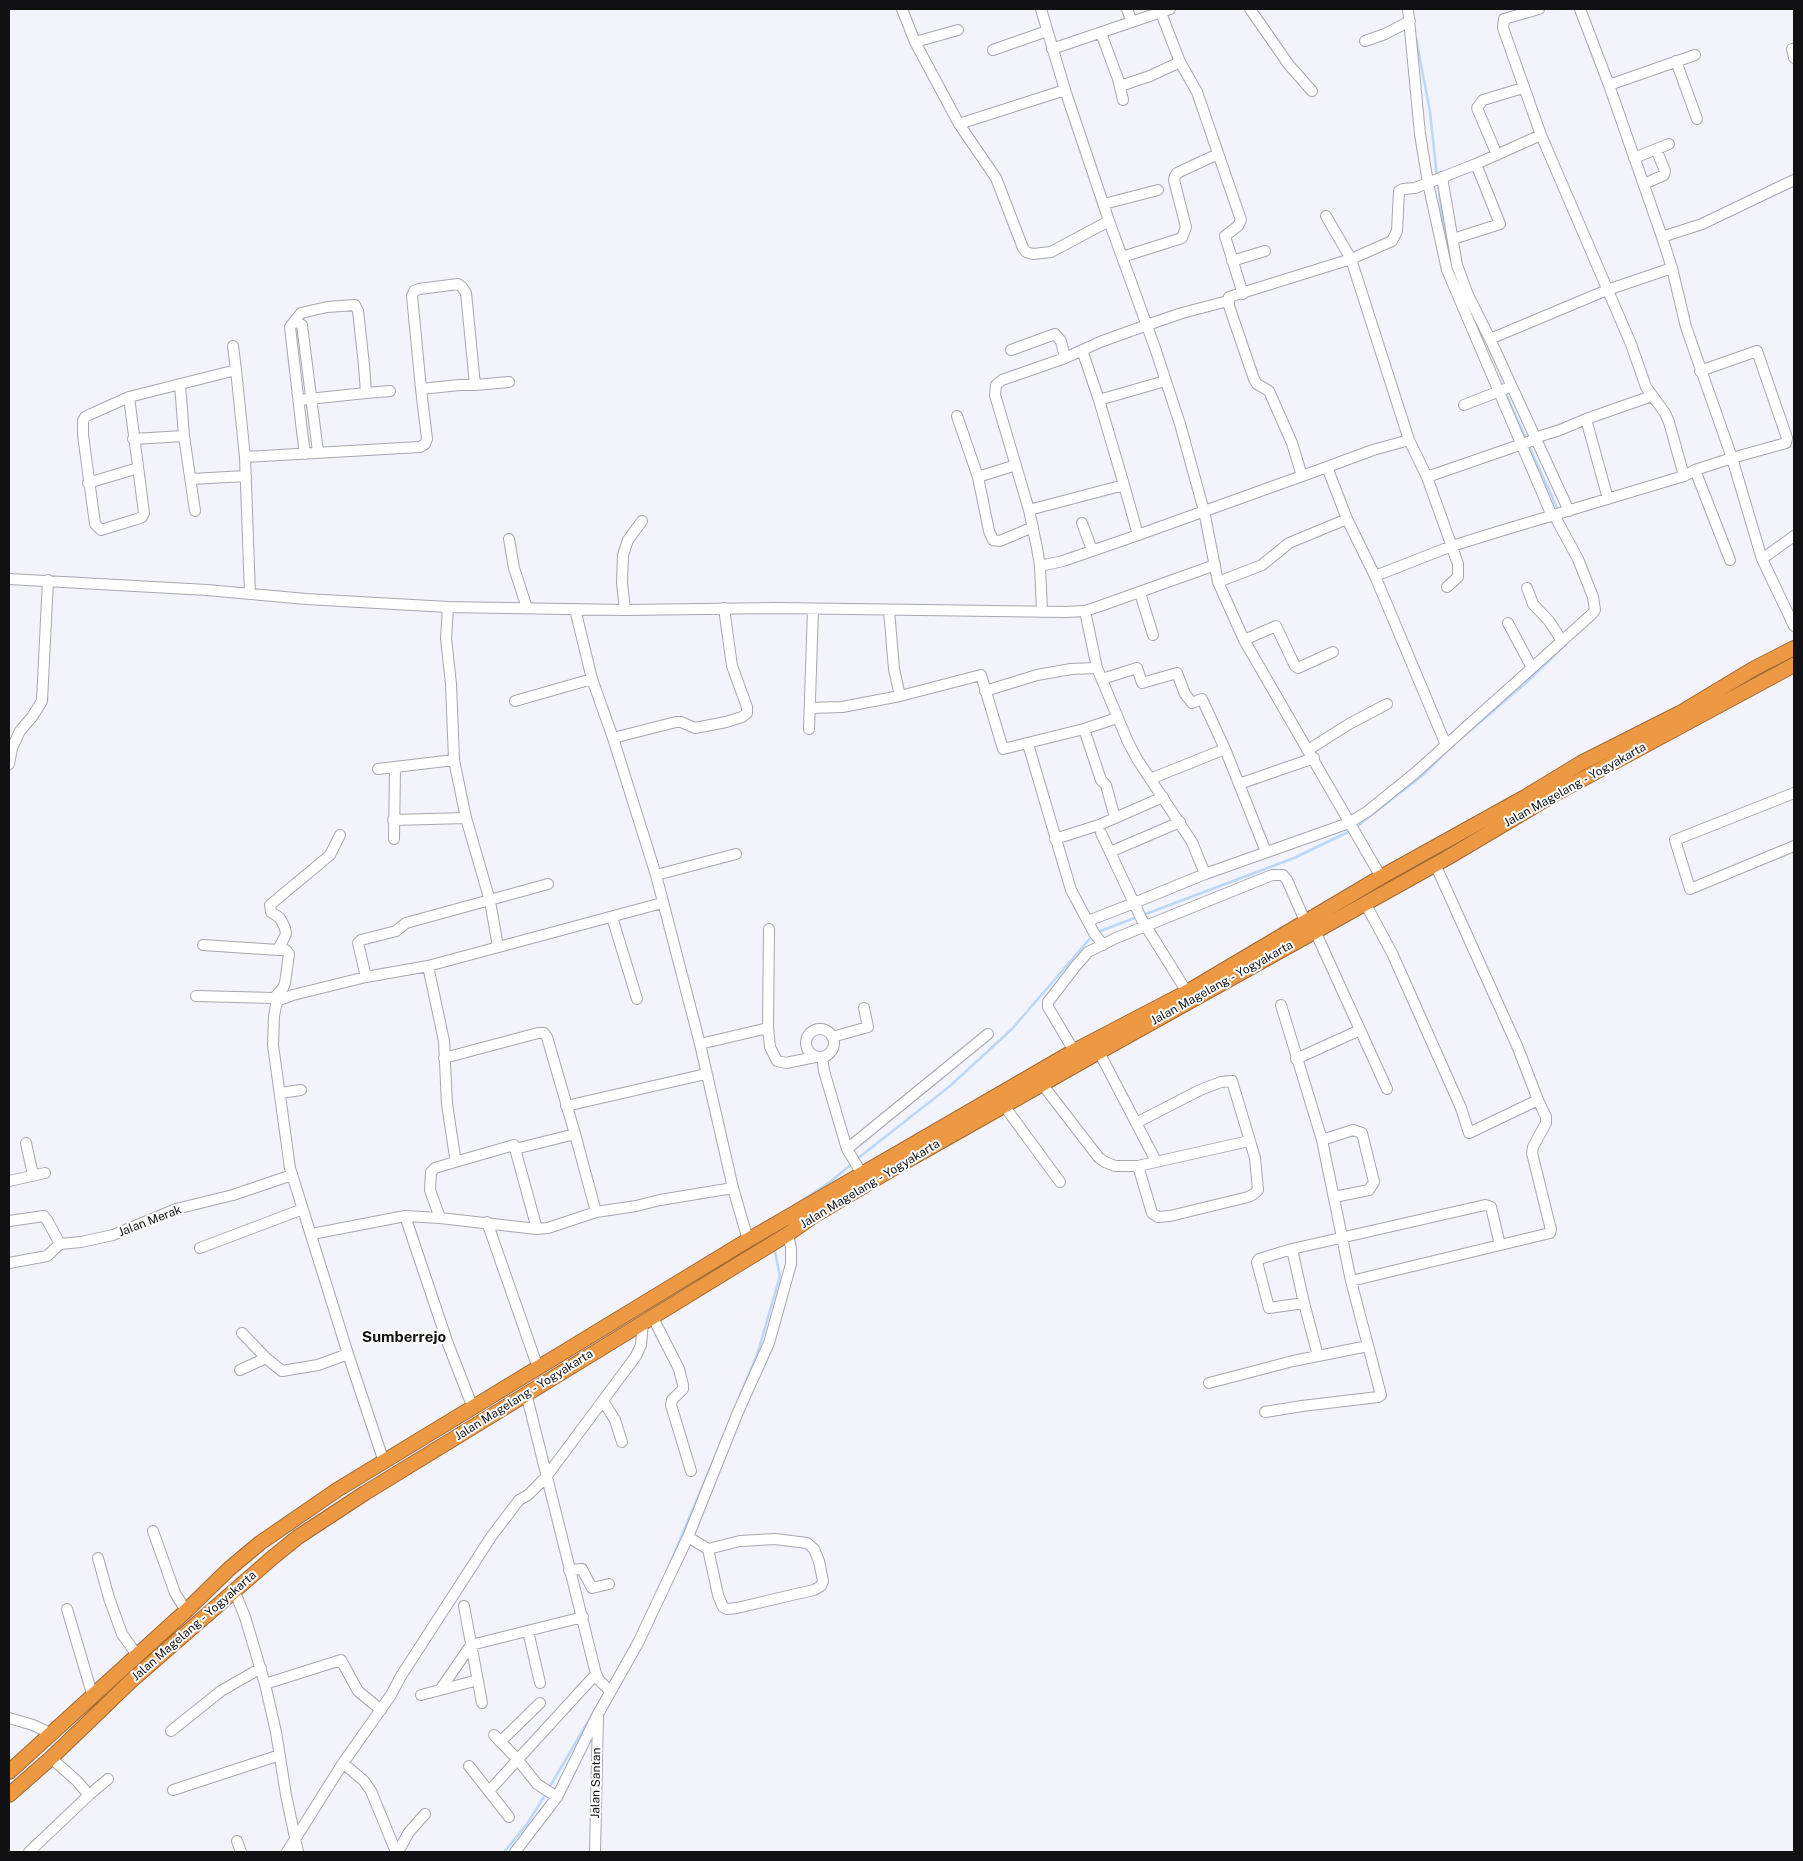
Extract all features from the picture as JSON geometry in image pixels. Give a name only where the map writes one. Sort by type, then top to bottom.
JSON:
[{"type":"highway","name":"Jalan Magelang - Yogyakarta","points":[[9,1795],[132,1681],[234,1590],[298,1537],[526,1393],[773,1243],[784,1229],[860,1172],[892,1163],[1005,1106],[1310,926],[1381,877],[1516,802],[1581,763],[1680,712],[1753,669],[1794,648]]},
{"type":"highway","name":"Jalan Magelang - Yogyakarta","points":[[9,1772],[93,1697],[229,1569],[260,1543],[337,1490],[753,1238],[784,1229],[812,1217],[892,1163],[1074,1050],[1310,926],[1365,904],[1553,795],[1794,665]]},
{"type":"highway","points":[[425,1436],[431,1452]]},
{"type":"street","points":[[902,9],[915,42],[959,124],[996,178],[1026,252],[1033,254],[1051,252],[1109,221]]},
{"type":"street","points":[[1041,9],[1065,90],[1182,432],[1204,511],[1218,582],[1244,640],[1381,877]]},
{"type":"street","points":[[1127,9],[1132,22]]},
{"type":"street","points":[[1250,9],[1289,65],[1312,91]]},
{"type":"street","points":[[1408,9],[1420,134],[1435,180],[1458,265],[1468,295],[1490,339],[1505,389],[1559,514]]},
{"type":"street","points":[[1539,9],[1504,19],[1502,22],[1503,28],[1540,134],[1631,344],[1646,387],[1665,413],[1669,422],[1684,476]]},
{"type":"street","points":[[1580,9],[1662,236],[1672,268],[1686,327],[1732,458],[1762,559],[1794,626]]},
{"type":"street","points":[[1052,49],[1165,11],[1180,62],[1197,92],[1241,220],[1238,226],[1225,236],[1243,294]]},
{"type":"street","points":[[1365,41],[1385,34],[1410,21]]},
{"type":"street","points":[[915,42],[958,30]]},
{"type":"street","points":[[993,50],[1047,30]]},
{"type":"street","points":[[1100,33],[1120,86],[1123,100]]},
{"type":"street","points":[[1609,85],[1695,55]]},
{"type":"street","points":[[1676,61],[1697,119]]},
{"type":"street","points":[[1120,86],[1150,76],[1180,62]]},
{"type":"street","points":[[1497,154],[1477,108],[1483,100],[1523,88]]},
{"type":"street","points":[[959,124],[1065,90]]},
{"type":"street","points":[[1042,612],[1040,566],[1033,527],[995,395],[996,385],[1002,380],[1064,358],[1146,325],[1228,301],[1231,296],[1243,294],[1351,259],[1392,241],[1397,232],[1398,191],[1415,188],[1476,164],[1540,134]]},
{"type":"street","points":[[1634,158],[1669,144]]},
{"type":"street","points":[[1644,184],[1664,175],[1665,171],[1656,149]]},
{"type":"street","points":[[1122,258],[1182,238],[1185,235],[1186,227],[1174,180],[1175,176],[1177,173],[1218,154]]},
{"type":"street","points":[[1452,239],[1500,224],[1476,164]]},
{"type":"street","points":[[1074,1050],[1048,1007],[1048,1002],[1088,952],[1103,945],[1140,915],[1206,874],[1350,824],[1415,773],[1445,743],[1532,668],[1560,639],[1595,610],[1595,604],[1578,559],[1505,389],[1447,270],[1435,180]]},
{"type":"street","points":[[1662,236],[1702,224],[1794,180]]},
{"type":"street","points":[[1104,204],[1158,190]]},
{"type":"street","points":[[1326,216],[1351,259],[1409,440],[1428,477],[1452,546],[1459,571],[1458,577],[1447,587]]},
{"type":"street","points":[[1232,261],[1265,251]]},
{"type":"street","points":[[1490,339],[1607,290],[1672,268]]},
{"type":"street","points":[[245,457],[423,445],[426,439],[412,296],[414,291],[419,289],[458,284],[466,293],[475,385]]},
{"type":"street","points":[[1228,301],[1254,379],[1257,384],[1269,391],[1292,444],[1302,476]]},
{"type":"street","points":[[306,454],[290,327],[301,313],[327,307],[355,305],[358,311],[366,393]]},
{"type":"street","points":[[295,321],[302,325],[318,452]]},
{"type":"street","points":[[1011,350],[1055,334],[1060,341],[1064,358]]},
{"type":"street","points":[[233,346],[245,457],[250,594]]},
{"type":"street","points":[[1082,350],[1100,400],[1138,535]]},
{"type":"street","points":[[1375,576],[1452,546],[1684,476],[1695,470],[1732,458],[1786,443],[1787,438],[1757,351],[1700,370]]},
{"type":"street","points":[[129,397],[133,439],[144,510],[142,517],[103,531],[94,524],[83,434],[83,421],[85,417],[129,397],[236,370]]},
{"type":"street","points":[[1100,400],[1165,381]]},
{"type":"street","points":[[422,389],[509,382]]},
{"type":"street","points":[[180,384],[184,436],[195,511]]},
{"type":"street","points":[[1464,404],[1505,389]]},
{"type":"street","points":[[299,400],[390,391]]},
{"type":"street","points":[[1428,477],[1652,396]]},
{"type":"street","points":[[957,416],[978,477],[989,532],[993,540],[1000,541],[1033,527]]},
{"type":"street","points":[[1586,419],[1608,499]]},
{"type":"street","points":[[133,439],[184,436]]},
{"type":"street","points":[[1040,566],[1063,561],[1373,450],[1409,440]]},
{"type":"street","points":[[978,477],[1016,465]]},
{"type":"street","points":[[1327,467],[1347,520],[1375,576],[1445,743]]},
{"type":"street","points":[[88,483],[138,468]]},
{"type":"street","points":[[1695,470],[1730,560]]},
{"type":"street","points":[[191,478],[246,476]]},
{"type":"street","points":[[1029,510],[1124,485]]},
{"type":"street","points":[[1218,582],[1262,565],[1289,543],[1347,520]]},
{"type":"street","points":[[625,610],[622,583],[623,555],[628,540],[642,521]]},
{"type":"street","points":[[1082,523],[1092,550]]},
{"type":"street","points":[[1762,559],[1794,536]]},
{"type":"street","points":[[509,539],[514,568],[526,608]]},
{"type":"street","points":[[9,579],[250,594],[306,600],[448,607],[625,610],[813,608],[1042,612],[1085,611],[1215,565]]},
{"type":"street","points":[[9,764],[12,748],[20,731],[42,700],[48,580]]},
{"type":"street","points":[[1527,588],[1535,607],[1549,621],[1560,639]]},
{"type":"street","points":[[1140,593],[1153,635]]},
{"type":"street","points":[[448,607],[446,638],[451,684],[454,760],[466,818],[490,901],[498,948]]},
{"type":"street","points":[[613,738],[676,722],[695,728],[726,722],[742,717],[747,713],[747,707],[732,666],[724,608]]},
{"type":"street","points":[[809,730],[813,608]]},
{"type":"street","points":[[575,609],[592,679],[613,738],[656,875],[700,1044],[734,1188],[753,1238]]},
{"type":"street","points":[[889,610],[894,669],[900,696]]},
{"type":"street","points":[[1085,611],[1097,668],[1117,718],[1137,759],[1192,842],[1206,874]]},
{"type":"street","points":[[1508,623],[1532,668]]},
{"type":"street","points":[[1244,640],[1276,626],[1295,666],[1298,668],[1333,652]]},
{"type":"street","points":[[985,691],[1037,675],[1071,669],[1097,668]]},
{"type":"street","points":[[1102,679],[1136,668],[1142,683],[1177,673],[1185,694],[1192,703],[1202,699],[1225,749],[1266,852]]},
{"type":"street","points":[[810,708],[842,707],[900,696],[981,675],[1003,750],[1084,729],[1117,718]]},
{"type":"street","points":[[515,701],[592,679]]},
{"type":"street","points":[[1239,784],[1311,754],[1349,724],[1387,704]]},
{"type":"street","points":[[1084,729],[1101,780],[1106,785],[1115,818]]},
{"type":"street","points":[[1028,744],[1071,890],[1094,934],[1103,945]]},
{"type":"street","points":[[1150,779],[1225,749]]},
{"type":"street","points":[[378,769],[454,760]]},
{"type":"street","points":[[394,839],[395,768]]},
{"type":"street","points":[[1794,793],[1675,840],[1690,889],[1794,846]]},
{"type":"street","points":[[1055,839],[1115,818],[1163,797]]},
{"type":"street","points":[[393,820],[466,818]]},
{"type":"street","points":[[1110,852],[1180,822]]},
{"type":"street","points":[[1102,833],[1140,915],[1187,992]]},
{"type":"street","points":[[278,950],[286,934],[285,928],[280,918],[271,912],[270,905],[330,855],[340,835]]},
{"type":"street","points":[[656,875],[736,854]]},
{"type":"street","points":[[1351,1281],[1550,1233],[1551,1230],[1532,1153],[1533,1147],[1546,1122],[1546,1117],[1518,1048],[1435,864]]},
{"type":"street","points":[[1088,922],[1140,915],[1272,874],[1283,875],[1310,926],[1387,1089]]},
{"type":"street","points":[[366,977],[358,943],[360,940],[396,931],[406,923],[548,884]]},
{"type":"street","points":[[196,996],[277,999],[366,977],[428,966],[662,903]]},
{"type":"street","points":[[1365,904],[1392,952],[1460,1108],[1469,1133],[1538,1100]]},
{"type":"street","points":[[612,917],[637,999]]},
{"type":"street","points":[[769,929],[768,1028],[770,1047],[777,1061],[786,1063],[818,1057],[826,1056],[833,1048],[832,1037],[820,1029],[810,1034],[806,1040],[806,1047],[810,1053],[818,1057],[849,1153],[860,1172]]},
{"type":"street","points":[[203,945],[286,950],[288,952],[288,968],[283,988],[277,999],[274,1016],[273,1045],[287,1156],[348,1354],[384,1462]]},
{"type":"street","points":[[428,966],[444,1041],[447,1104],[455,1162]]},
{"type":"street","points":[[1265,1412],[1380,1396],[1351,1281],[1322,1140],[1281,1006]]},
{"type":"street","points":[[832,1037],[868,1027],[864,1008]]},
{"type":"street","points":[[700,1044],[768,1028]]},
{"type":"street","points":[[1296,1059],[1360,1030]]},
{"type":"street","points":[[444,1058],[538,1032],[544,1033],[547,1037],[596,1212]]},
{"type":"street","points":[[849,1153],[988,1034]]},
{"type":"street","points":[[1099,1052],[1156,1162]]},
{"type":"street","points":[[566,1106],[706,1074]]},
{"type":"street","points":[[1136,1123],[1200,1090],[1229,1081],[1233,1084],[1255,1158],[1258,1190],[1254,1194],[1170,1216],[1158,1217],[1152,1213],[1138,1166]]},
{"type":"street","points":[[1042,1084],[1099,1158],[1115,1166],[1138,1166],[1249,1141]]},
{"type":"street","points":[[280,1093],[301,1090]]},
{"type":"street","points":[[1005,1106],[1060,1182]]},
{"type":"street","points":[[1322,1140],[1353,1130],[1362,1133],[1374,1182],[1369,1190],[1334,1197]]},
{"type":"street","points":[[515,1149],[575,1134]]},
{"type":"street","points":[[26,1143],[33,1175]]},
{"type":"street","points":[[440,1218],[430,1190],[431,1172],[434,1168],[514,1145],[537,1229]]},
{"type":"street","points":[[9,1181],[45,1173]]},
{"type":"street","name":"Jalan Merak","points":[[9,1263],[47,1256],[60,1244],[81,1242],[113,1235],[176,1209],[233,1195],[292,1174]]},
{"type":"street","points":[[312,1234],[405,1216],[488,1222],[537,1229],[548,1228],[596,1212],[734,1188]]},
{"type":"street","points":[[1304,1303],[1269,1308],[1257,1262],[1259,1259],[1292,1249],[1485,1205],[1491,1207],[1500,1245]]},
{"type":"street","points":[[200,1248],[303,1209]]},
{"type":"street","points":[[9,1221],[44,1216],[60,1244]]},
{"type":"street","points":[[405,1216],[448,1344],[473,1408]]},
{"type":"street","points":[[488,1222],[538,1368]]},
{"type":"street","points":[[515,1852],[552,1795],[598,1714],[609,1690],[638,1643],[688,1537],[738,1412],[769,1343],[790,1264],[791,1248],[784,1229]]},
{"type":"street","points":[[1292,1249],[1318,1356]]},
{"type":"street","points":[[287,1852],[343,1763],[381,1710],[491,1537],[519,1500],[528,1495],[546,1477],[636,1356],[641,1346],[647,1319]]},
{"type":"street","points":[[647,1319],[679,1369],[683,1389],[672,1400],[671,1405],[691,1471]]},
{"type":"street","points":[[242,1333],[278,1369],[285,1371],[318,1365],[348,1354]]},
{"type":"street","points":[[1209,1383],[1318,1356],[1368,1346]]},
{"type":"street","points":[[240,1370],[266,1358]]},
{"type":"street","points":[[526,1393],[569,1570],[598,1677],[609,1690]]},
{"type":"street","points":[[603,1402],[615,1420],[622,1442]]},
{"type":"street","points":[[153,1532],[175,1593],[186,1611]]},
{"type":"street","points":[[688,1537],[708,1549],[740,1542],[774,1539],[807,1543],[814,1549],[819,1561],[823,1581],[821,1586],[814,1590],[727,1609],[723,1607],[718,1595],[708,1549]]},
{"type":"street","points":[[98,1558],[109,1598],[122,1634],[137,1655]]},
{"type":"street","points":[[569,1570],[582,1569],[592,1588],[609,1584]]},
{"type":"street","points":[[234,1590],[245,1618],[265,1684],[298,1852]]},
{"type":"street","points":[[464,1606],[482,1703]]},
{"type":"street","points":[[67,1609],[93,1697]]},
{"type":"street","points":[[440,1690],[471,1645],[583,1617]]},
{"type":"street","points":[[528,1631],[540,1683]]},
{"type":"street","points":[[265,1684],[341,1660],[358,1691],[381,1710]]},
{"type":"street","points":[[171,1731],[221,1691],[261,1668]]},
{"type":"street","points":[[489,1791],[598,1677]]},
{"type":"street","points":[[421,1695],[478,1680]]},
{"type":"street","points":[[540,1703],[497,1739],[518,1760],[537,1784],[552,1795]]},
{"type":"street","name":"Jalan Santan","points":[[595,1852],[598,1714]]},
{"type":"street","points":[[9,1718],[33,1724],[52,1734]]},
{"type":"street","points":[[173,1790],[280,1755]]},
{"type":"street","points":[[51,1758],[77,1781],[88,1795]]},
{"type":"street","points":[[343,1763],[364,1781],[371,1791],[397,1852]]},
{"type":"street","points":[[469,1766],[510,1817]]},
{"type":"street","points":[[29,1852],[88,1795],[108,1779]]},
{"type":"street","points":[[397,1852],[409,1832],[425,1814]]},
{"type":"street","points":[[237,1841],[241,1852]]},
{"type":"waterway","points":[[1416,38],[1430,112],[1437,176]]},
{"type":"waterway","points":[[1438,181],[1442,217],[1451,259]]},
{"type":"waterway","points":[[1505,392],[1526,439]]},
{"type":"waterway","points":[[1528,444],[1558,510]]},
{"type":"waterway","points":[[1560,515],[1565,526]]},
{"type":"waterway","points":[[1355,828],[1423,775],[1451,747],[1528,681],[1567,643]]},
{"type":"waterway","points":[[1143,915],[1294,858],[1350,831]]},
{"type":"waterway","points":[[1098,932],[1137,917]]},
{"type":"waterway","points":[[857,1159],[950,1086],[1012,1029],[1093,935]]},
{"type":"waterway","points":[[778,1216],[830,1182],[853,1163]]},
{"type":"waterway","points":[[740,1395],[757,1355],[780,1276],[774,1248]]},
{"type":"waterway","points":[[666,1573],[724,1435]]},
{"type":"waterway","points":[[549,1788],[606,1691]]},
{"type":"waterway","points":[[504,1852],[527,1824],[547,1792]]},
{"type":"district","name":"Sumberrejo","points":[[404,1337]]}]
